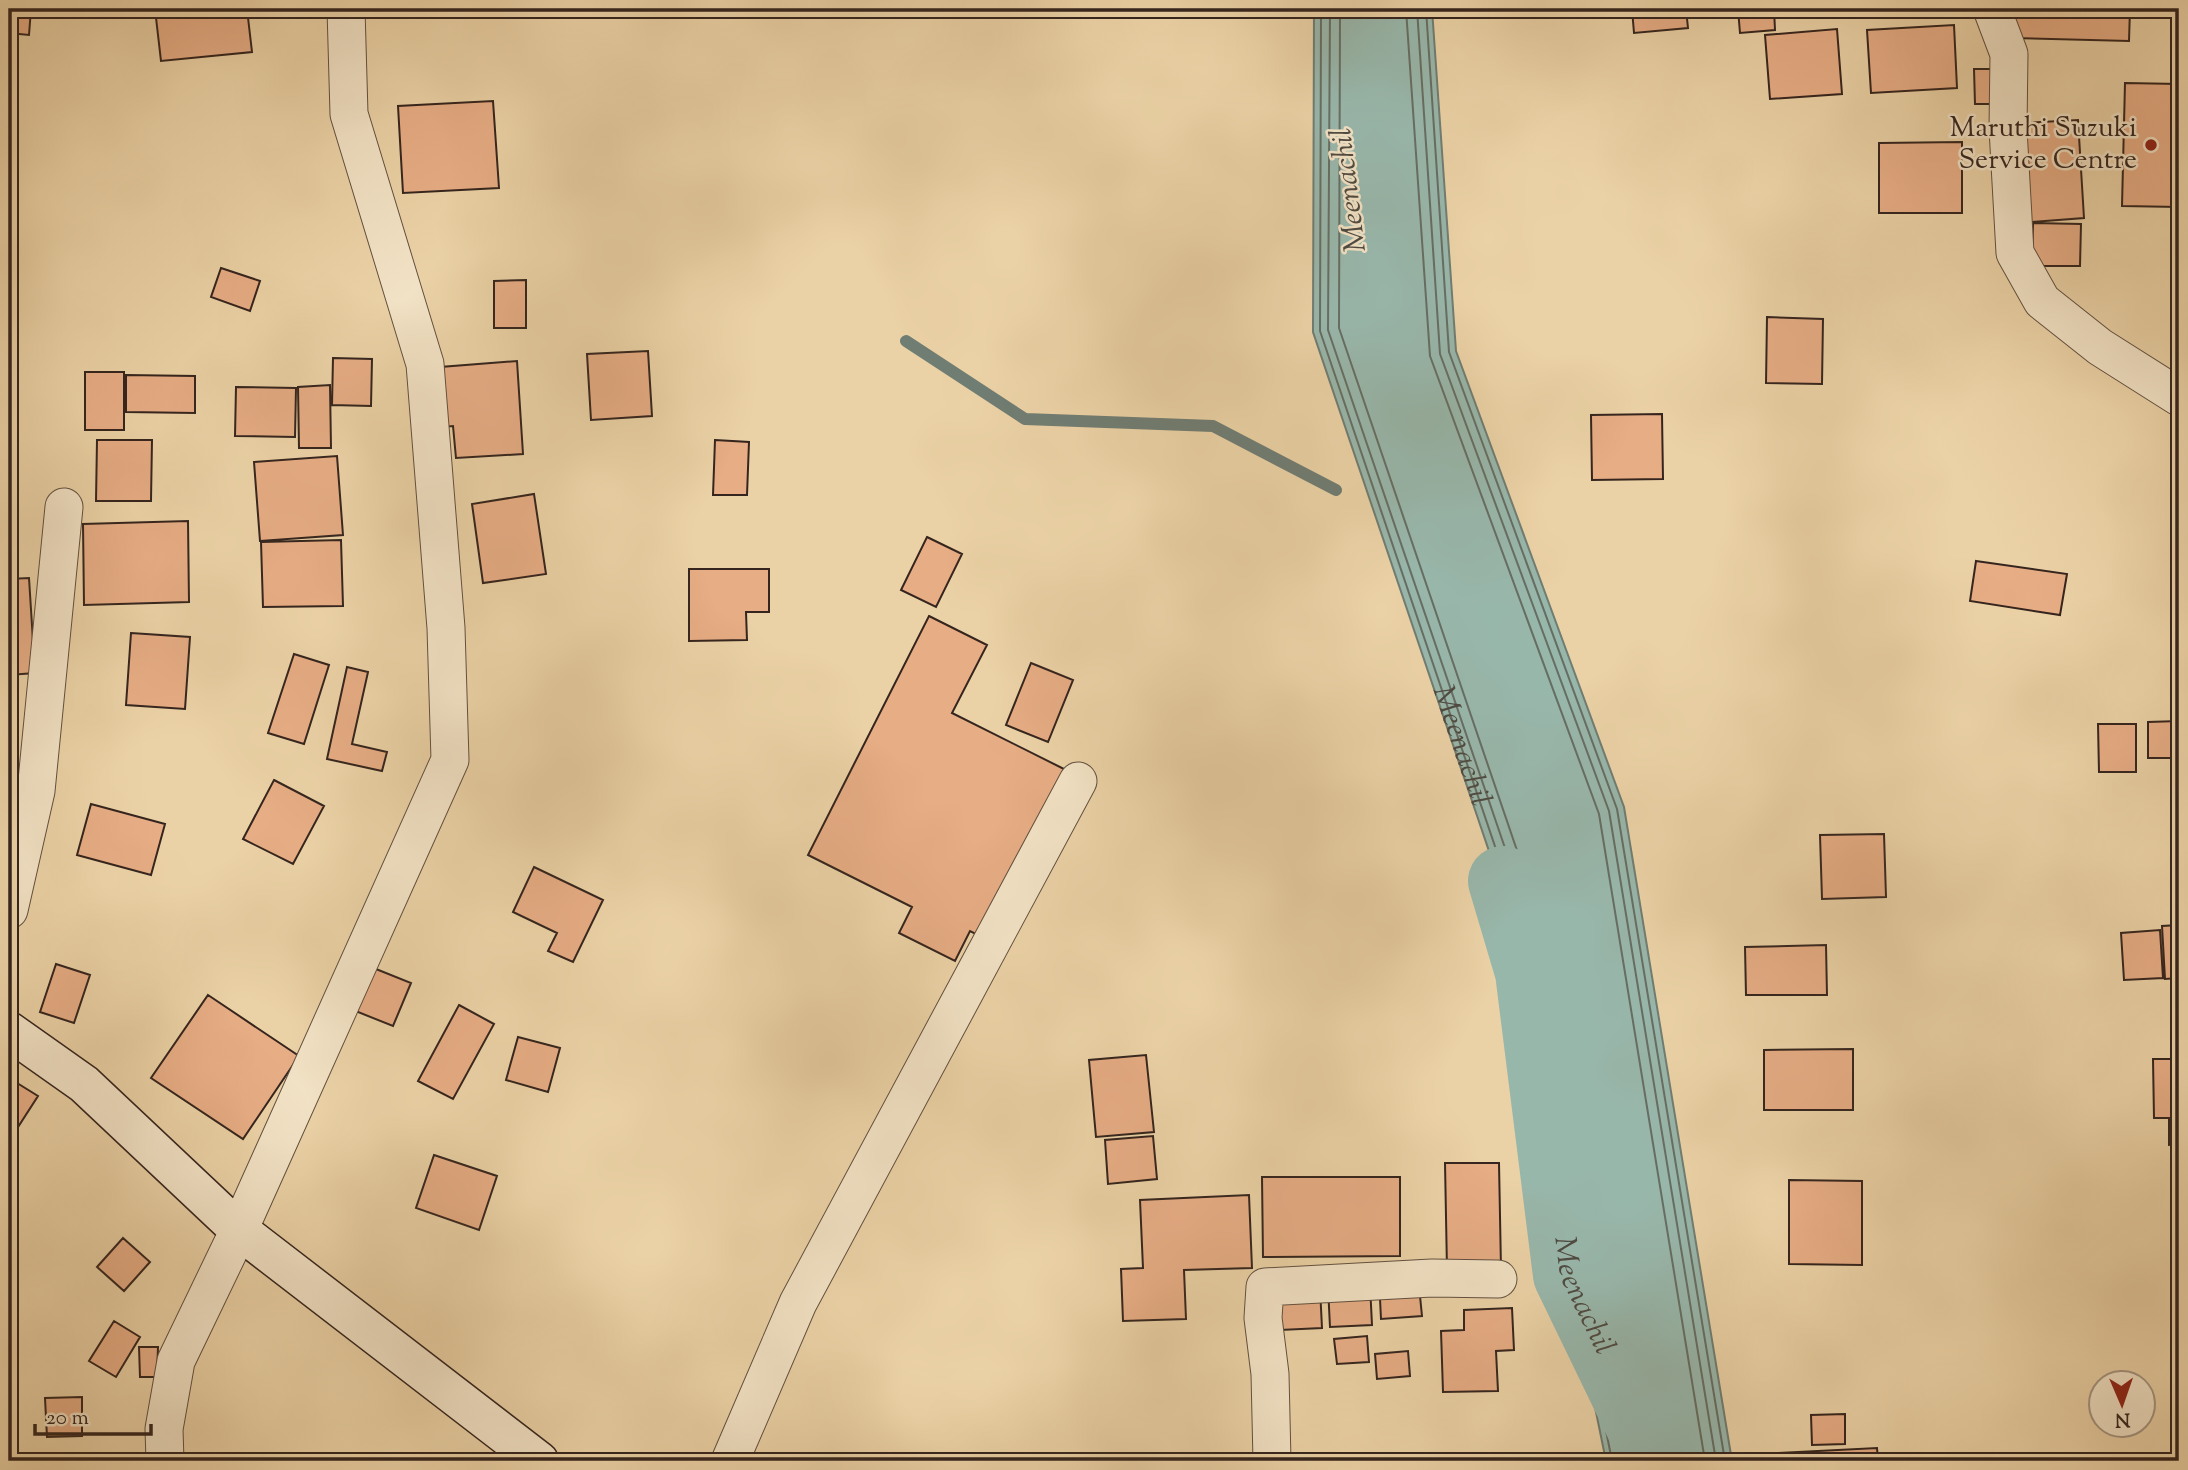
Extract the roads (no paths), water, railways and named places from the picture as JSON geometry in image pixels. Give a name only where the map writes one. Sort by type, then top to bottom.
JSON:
[{"type":"main road","points":[[9,1031],[84,1084],[239,1230],[538,1461]]},
{"type":"street","points":[[165,1461],[164,1429],[176,1362],[239,1230],[450,760],[446,628],[425,364],[349,114],[346,9]]},
{"type":"street","points":[[1992,9],[2008,54],[2008,129],[2015,253],[2042,302],[2100,347],[2179,397]]},
{"type":"street","points":[[9,910],[36,791],[64,507]]},
{"type":"street","points":[[730,1461],[798,1303],[1078,781]]},
{"type":"street","points":[[1272,1461],[1270,1374],[1263,1318],[1265,1287],[1432,1278],[1497,1279]]},
{"type":"water","points":[[1314,9],[1432,9],[1456,351],[1624,807],[1732,1461],[1606,1461],[1568,1275],[1530,972],[1313,332]]},
{"type":"waterway","points":[[906,341],[1025,419],[1213,426],[1336,490]]},
{"type":"waterway","name":"Meenachil","points":[[1503,881],[1530,972],[1568,1275],[1658,1461]]},
{"type":"place","name":"Maruthi Suzuki Service Centre","points":[[2151,145]]}]
